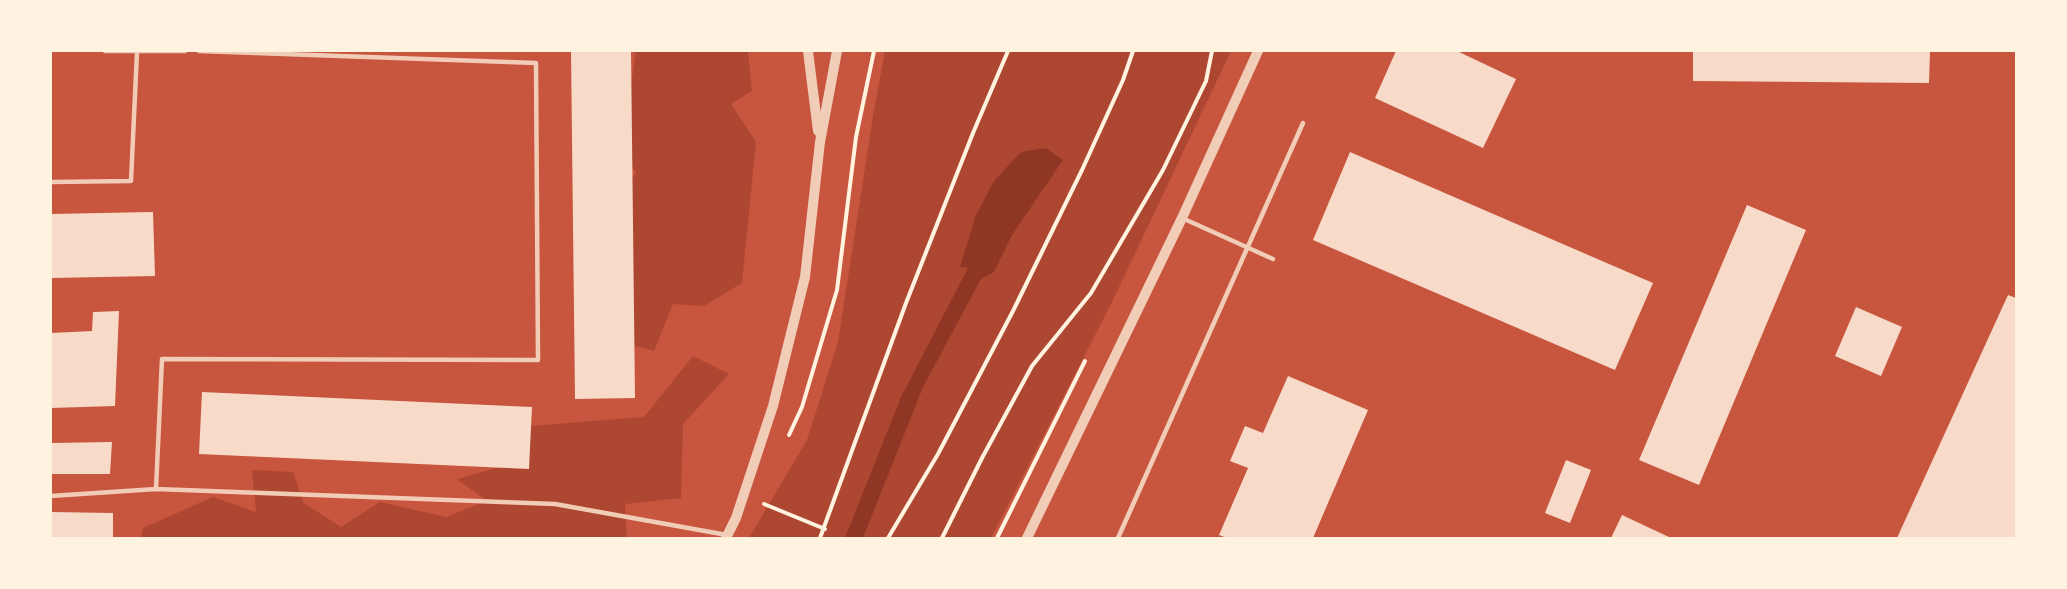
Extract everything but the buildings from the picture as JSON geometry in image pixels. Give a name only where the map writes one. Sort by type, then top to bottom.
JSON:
[{"type":"street","points":[[808,51],[820,142]]},
{"type":"street","points":[[726,537],[736,518],[773,406],[805,277],[820,142],[837,51]]},
{"type":"street","points":[[1027,538],[1182,218],[1258,51]]},
{"type":"lane","points":[[105,51],[184,51]]},
{"type":"lane","points":[[156,489],[162,359],[538,360],[536,63],[199,51]]},
{"type":"lane","points":[[51,182],[131,181],[137,52]]},
{"type":"lane","points":[[1118,538],[1303,123]]},
{"type":"lane","points":[[1182,218],[1273,259]]},
{"type":"lane","points":[[51,496],[156,489],[555,504],[726,537]]},
{"type":"path","points":[[820,538],[906,303],[1008,51]]},
{"type":"path","points":[[888,538],[938,454],[1013,311],[1082,170],[1123,80],[1133,51]]},
{"type":"path","points":[[942,538],[1032,366],[1091,293],[1164,170],[1206,81],[1212,51]]},
{"type":"path","points":[[760,502],[825,529]]},
{"type":"shaded area","points":[[636,51],[748,51],[752,91],[731,104],[756,142],[742,283],[704,306],[673,304],[654,351],[632,345],[617,192],[636,173],[622,148]]},
{"type":"shaded area","points":[[885,51],[1231,51],[1112,302],[991,538],[749,538],[807,440],[838,342]]},
{"type":"shaded area","points":[[1046,148],[1063,160],[1012,235],[994,272],[981,279],[923,387],[863,538],[845,538],[901,397],[968,268],[960,267],[976,215],[994,181],[1021,152]]},
{"type":"shaded area","points":[[693,356],[729,374],[683,424],[681,498],[625,504],[627,538],[141,538],[143,528],[213,497],[256,512],[252,470],[293,472],[304,503],[341,527],[380,502],[446,517],[487,501],[457,479],[528,459],[530,426],[644,417]]}]
